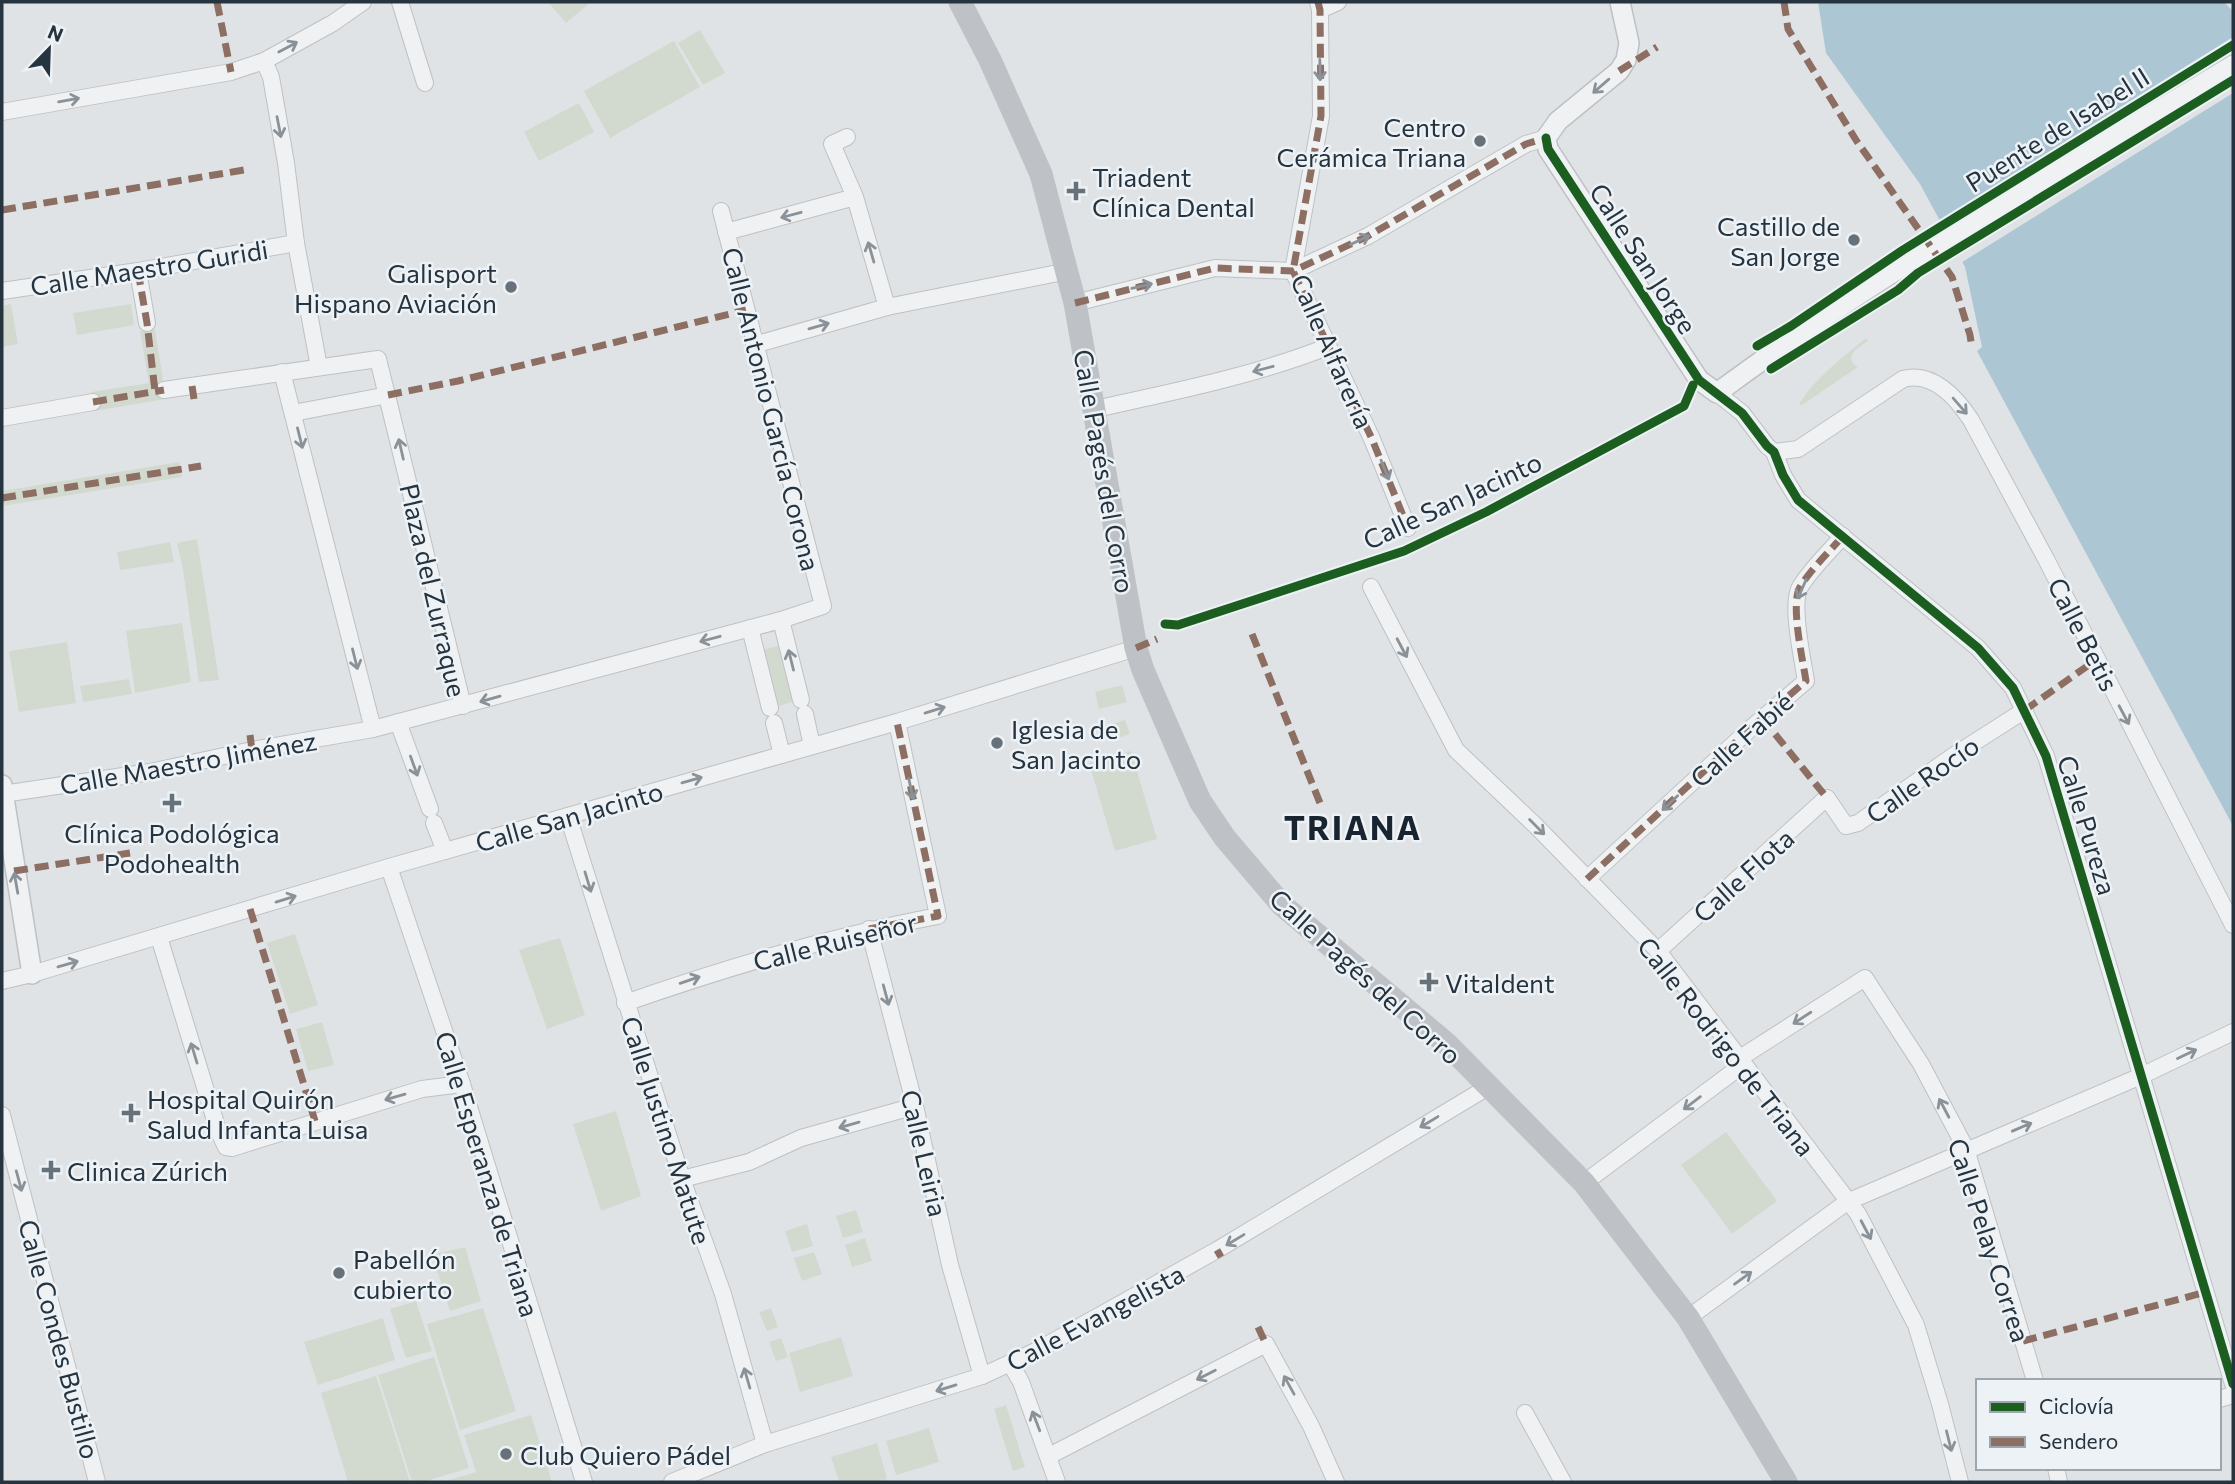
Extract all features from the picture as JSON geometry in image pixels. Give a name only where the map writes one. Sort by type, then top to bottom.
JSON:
[{"type":"main road","name":"Calle Pagés del Corro","points":[[960,2],[990,60],[1041,174],[1076,303],[1136,648],[1200,801],[1224,838],[1282,905],[1447,1044],[1584,1183],[1688,1318],[1786,1482]]},
{"type":"street","points":[[2,112],[231,72],[264,61],[333,23],[363,2]]},
{"type":"street","points":[[400,2],[425,83]]},
{"type":"street","points":[[1319,6],[1338,2]]},
{"type":"street","points":[[1076,303],[1215,268],[1293,271],[1368,236],[1526,144],[1546,138],[1558,121],[1619,71],[1626,60],[1629,43],[1619,2]]},
{"type":"street","name":"Calle Alfarería","points":[[1319,6],[1321,116],[1293,271],[1372,439],[1408,528]]},
{"type":"street","points":[[164,390],[318,367],[271,77],[264,61]]},
{"type":"street","name":"Puente de Isabel II","points":[[1717,393],[1910,261],[2233,65]]},
{"type":"street","points":[[848,137],[832,144],[855,197],[887,307]]},
{"type":"street","name":"Calle San Jorge","points":[[1546,138],[1548,149],[1596,225],[1699,380],[1717,393]]},
{"type":"street","points":[[726,232],[855,197]]},
{"type":"street","name":"Calle Antonio García Corona","points":[[721,211],[823,606],[781,620]]},
{"type":"street","name":"Calle Maestro Guridi","points":[[2,291],[138,271],[296,243]]},
{"type":"street","points":[[138,271],[146,323]]},
{"type":"street","points":[[754,345],[887,307],[1068,271]]},
{"type":"street","points":[[1095,409],[1180,391],[1276,365],[1327,347]]},
{"type":"street","name":"Plaza del Zurraque","points":[[318,367],[378,359],[463,706],[373,729]]},
{"type":"street","points":[[282,372],[373,729]]},
{"type":"street","name":"Calle Betis","points":[[1774,452],[1798,449],[1808,444],[1903,379],[1924,378],[1938,385],[1962,406],[2046,559],[2233,925]]},
{"type":"street","name":"Calle Pureza","points":[[1717,393],[1742,414],[1774,452],[1783,475],[1798,500],[1978,648],[2001,673],[2025,710],[2046,756],[2232,1375]]},
{"type":"street","points":[[293,413],[388,394]]},
{"type":"street","points":[[2,418],[93,402]]},
{"type":"street","name":"Calle Fabié","points":[[1587,879],[1806,681],[1798,631],[1797,593],[1843,536]]},
{"type":"street","name":"Calle Rodrigo de Triana","points":[[1371,587],[1456,750],[1658,951],[1858,1214],[1916,1325],[1960,1482]]},
{"type":"street","points":[[463,706],[781,620],[813,746]]},
{"type":"street","points":[[750,628],[782,755]]},
{"type":"street","name":"Calle San Jacinto","points":[[2,981],[897,722],[1136,648]]},
{"type":"street","name":"Calle Rocío","points":[[1828,798],[1846,826],[1858,823],[1953,756],[2025,710]]},
{"type":"street","points":[[398,722],[445,851]]},
{"type":"street","name":"Calle Ruiseñor","points":[[625,1003],[713,972],[869,929],[938,916],[897,722]]},
{"type":"street","name":"Calle Maestro Jiménez","points":[[3,789],[150,772],[252,750],[373,729]]},
{"type":"street","points":[[3,789],[32,974]]},
{"type":"street","name":"Calle Flota","points":[[1658,951],[1828,798]]},
{"type":"street","name":"Calle Justino Matute","points":[[568,816],[682,1179],[723,1294],[765,1444]]},
{"type":"street","name":"Calle Esperanza de Triana","points":[[389,867],[462,1084],[584,1482]]},
{"type":"street","name":"Calle Leiria","points":[[869,929],[915,1106],[950,1265],[982,1376]]},
{"type":"street","points":[[159,937],[226,1147],[232,1148],[422,1089],[462,1084]]},
{"type":"street","name":"Calle Pelay Correa","points":[[1740,1058],[1865,978],[1921,1064],[1966,1149],[2034,1379]]},
{"type":"street","points":[[1688,1318],[1847,1202],[2141,1076],[2233,1032]]},
{"type":"street","points":[[1584,1183],[1737,1069],[1740,1058]]},
{"type":"street","name":"Calle Evangelista","points":[[672,1482],[765,1444],[982,1376],[1036,1351],[1217,1250],[1488,1087]]},
{"type":"street","points":[[682,1179],[749,1162],[801,1138],[915,1106]]},
{"type":"street","name":"Calle Condes Bustillo","points":[[2,1115],[97,1482]]},
{"type":"street","points":[[1049,1456],[1266,1344],[1311,1426],[1336,1482]]},
{"type":"street","points":[[1010,1363],[1021,1382],[1057,1482]]},
{"type":"street","points":[[1525,1413],[1563,1482]]},
{"type":"shaded area","points":[[548,2],[591,2],[566,23]]},
{"type":"shaded area","points":[[700,30],[725,73],[703,85],[678,43]]},
{"type":"shaded area","points":[[674,41],[700,87],[610,138],[584,91]]},
{"type":"shaded area","points":[[579,103],[594,132],[539,161],[524,132]]},
{"type":"shaded area","points":[[11,304],[18,344],[2,347],[2,306]]},
{"type":"shaded area","points":[[131,304],[134,325],[77,335],[73,313]]},
{"type":"shaded area","points":[[155,329],[166,399],[94,411],[91,392],[149,383],[140,331]]},
{"type":"shaded area","points":[[1866,338],[1868,341],[1851,356],[1851,360],[1858,367],[1802,405],[1799,404],[1821,377]]},
{"type":"shaded area","points":[[179,462],[182,477],[2,506],[2,491]]},
{"type":"shaded area","points":[[197,539],[219,680],[199,682],[177,543]]},
{"type":"shaded area","points":[[170,542],[174,562],[120,570],[117,552]]},
{"type":"shaded area","points":[[182,623],[191,682],[135,693],[126,631]]},
{"type":"shaded area","points":[[67,642],[76,703],[19,712],[9,651]]},
{"type":"shaded area","points":[[781,645],[795,701],[776,707],[762,650]]},
{"type":"shaded area","points":[[129,679],[132,694],[83,702],[80,686]]},
{"type":"shaded area","points":[[1122,685],[1127,702],[1099,709],[1095,692]]},
{"type":"shaded area","points":[[1125,720],[1130,734],[1109,741],[1104,726]]},
{"type":"shaded area","points":[[1131,751],[1157,839],[1115,851],[1089,763]]},
{"type":"shaded area","points":[[295,934],[318,1005],[290,1014],[267,943]]},
{"type":"shaded area","points":[[560,938],[585,1015],[547,1029],[519,950]]},
{"type":"shaded area","points":[[322,1022],[334,1065],[308,1071],[296,1029]]},
{"type":"shaded area","points":[[616,1111],[641,1196],[601,1211],[573,1124]]},
{"type":"shaded area","points":[[1726,1132],[1777,1201],[1732,1234],[1681,1165]]},
{"type":"shaded area","points":[[856,1210],[863,1232],[843,1238],[836,1216]]},
{"type":"shaded area","points":[[807,1224],[813,1246],[792,1252],[785,1231]]},
{"type":"shaded area","points":[[865,1238],[872,1261],[852,1267],[845,1245]]},
{"type":"shaded area","points":[[465,1247],[481,1301],[450,1311],[432,1255]]},
{"type":"shaded area","points":[[814,1252],[822,1274],[802,1281],[794,1258]]},
{"type":"shaded area","points":[[416,1301],[432,1351],[406,1358],[390,1309]]},
{"type":"shaded area","points":[[483,1308],[516,1411],[460,1430],[427,1324]]},
{"type":"shaded area","points":[[771,1308],[778,1327],[767,1331],[759,1312]]},
{"type":"shaded area","points":[[383,1318],[395,1360],[318,1385],[304,1342]]},
{"type":"shaded area","points":[[841,1337],[853,1376],[800,1392],[789,1353]]},
{"type":"shaded area","points":[[781,1338],[788,1357],[776,1361],[769,1342]]},
{"type":"shaded area","points":[[434,1357],[469,1468],[423,1482],[412,1482],[378,1375]]},
{"type":"shaded area","points":[[376,1376],[410,1482],[348,1482],[321,1393]]},
{"type":"shaded area","points":[[1006,1405],[1025,1467],[1013,1471],[994,1409]]},
{"type":"shaded area","name":"Club Quiero Pádel","points":[[531,1415],[552,1482],[442,1482],[476,1472],[464,1435]]},
{"type":"shaded area","points":[[929,1428],[939,1462],[896,1475],[886,1441]]},
{"type":"shaded area","points":[[877,1443],[887,1479],[874,1482],[839,1482],[831,1457]]},
{"type":"water","points":[[1818,2],[2224,2],[2233,11],[2233,826],[1977,351],[1982,347],[1965,267],[1920,184],[1826,53]]},
{"type":"pier","points":[[2233,37],[2233,93],[1959,264],[1936,222]]},
{"type":"marked path","points":[[217,2],[231,72]]},
{"type":"marked path","points":[[1318,2],[1321,116],[1293,271],[1372,439],[1408,528]]},
{"type":"marked path","points":[[1784,2],[1788,29],[1856,140],[1952,277],[1972,348]]},
{"type":"marked path","points":[[1619,71],[1657,47]]},
{"type":"marked path","points":[[1075,303],[1215,268],[1293,271],[1368,236],[1526,144],[1546,138]]},
{"type":"marked path","points":[[2,210],[244,170]]},
{"type":"marked path","points":[[138,271],[155,391]]},
{"type":"marked path","points":[[388,395],[458,381],[746,310]]},
{"type":"marked path","points":[[192,386],[194,399]]},
{"type":"marked path","points":[[93,402],[164,390]]},
{"type":"marked path","points":[[2,498],[201,466]]},
{"type":"marked path","points":[[1587,879],[1806,681],[1798,633],[1797,595],[1809,574],[1843,536]]},
{"type":"marked path","points":[[1252,634],[1320,803]]},
{"type":"marked path","points":[[1136,648],[1157,639]]},
{"type":"marked path","points":[[2025,710],[2096,660]]},
{"type":"marked path","points":[[1762,718],[1827,798]]},
{"type":"marked path","points":[[869,929],[938,916],[897,722]]},
{"type":"marked path","points":[[250,735],[252,750]]},
{"type":"marked path","points":[[14,871],[130,853]]},
{"type":"marked path","points":[[250,909],[315,1121]]},
{"type":"marked path","points":[[1217,1250],[1221,1257]]},
{"type":"marked path","points":[[2023,1341],[2206,1292]]},
{"type":"marked path","points":[[1258,1327],[1266,1344]]},
{"type":"cycle path","points":[[1757,346],[1903,250],[2233,45]]},
{"type":"cycle path","points":[[1771,369],[1898,290],[1918,273],[2233,80]]},
{"type":"cycle path","points":[[1546,138],[1548,149],[1699,380],[1742,413],[1774,452],[1783,475],[1798,500],[1978,648],[2013,688],[2046,756],[2233,1384]]},
{"type":"cycle path","points":[[1165,624],[1178,625],[1404,551],[1486,512],[1684,406],[1693,385]]},
{"type":"place","name":"Centro Cerámica Triana","points":[[1480,141]]},
{"type":"place","name":"Triadent Clínica Dental","points":[[1076,191]]},
{"type":"place","name":"Castillo de San Jorge","points":[[1854,240]]},
{"type":"place","name":"Galisport Hispano Aviación","points":[[511,287]]},
{"type":"place","name":"Iglesia de San Jacinto","points":[[997,743]]},
{"type":"place","name":"Clínica Podológica Podohealth","points":[[172,803]]},
{"type":"place","name":"Vitaldent","points":[[1429,982]]},
{"type":"place","name":"Hospital Quirón Salud Infanta Luisa","points":[[131,1113]]},
{"type":"place","name":"Clinica Zúrich","points":[[51,1170]]},
{"type":"place","name":"Pabellón cubierto","points":[[339,1273]]},
{"type":"place","name":"Club Quiero Pádel","points":[[506,1454]]},
{"type":"district","name":"TRIANA","points":[[1353,826]]}]
